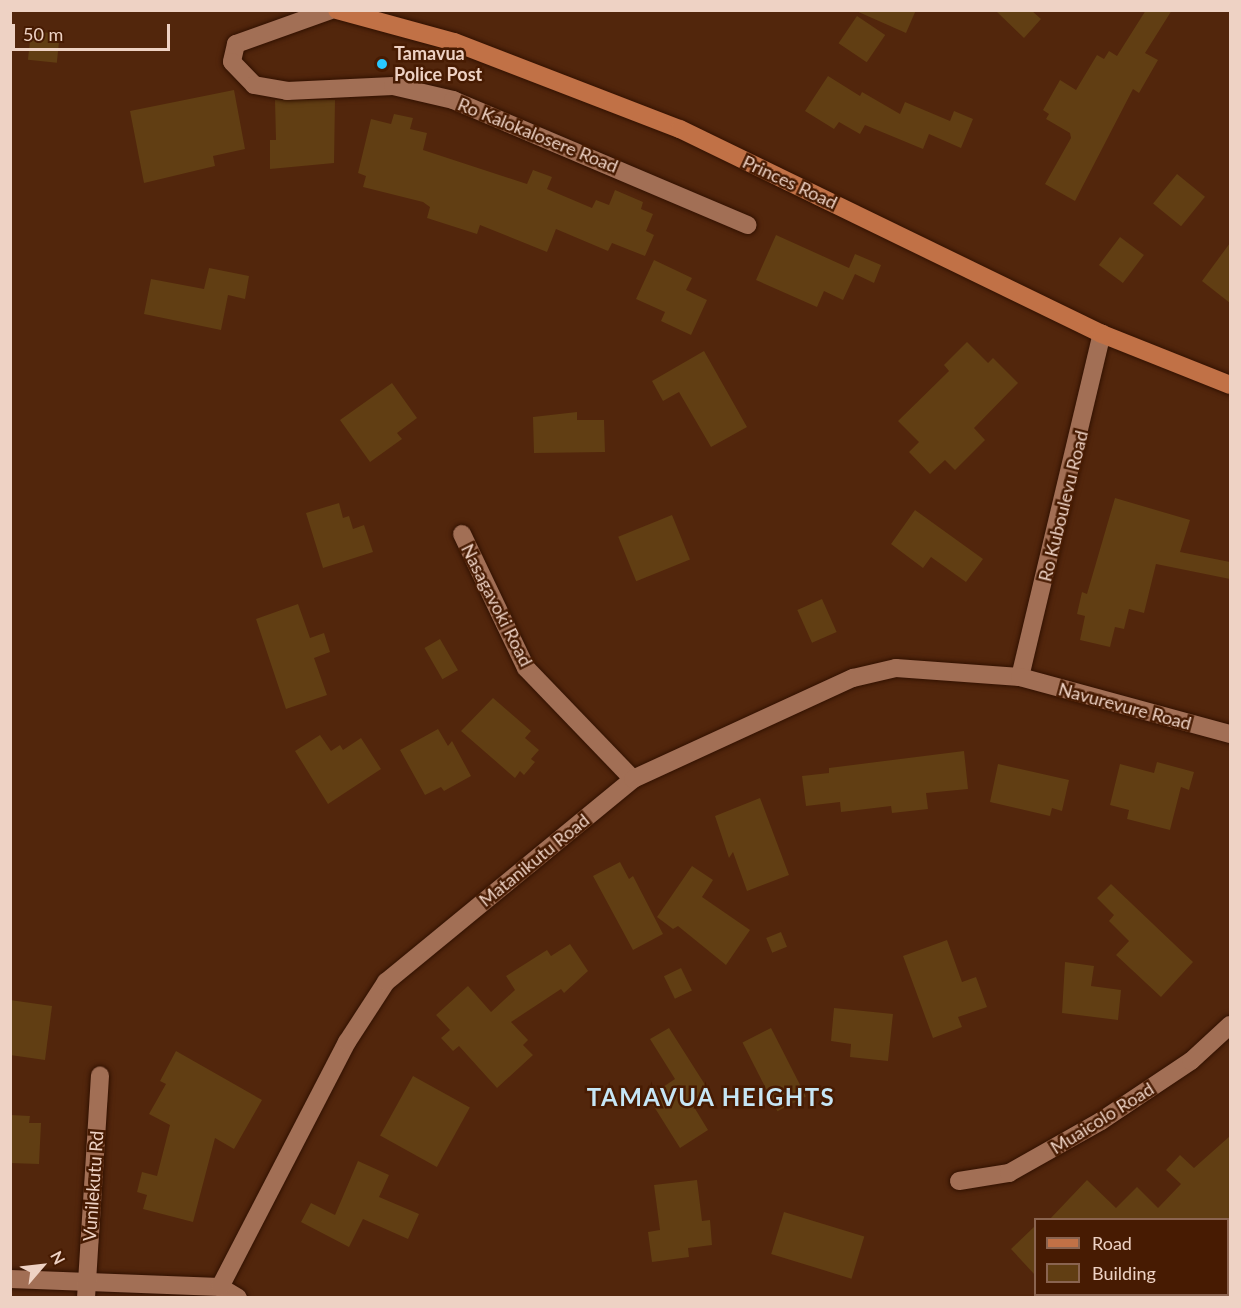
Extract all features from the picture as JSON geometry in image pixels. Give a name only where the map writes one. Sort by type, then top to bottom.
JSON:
[{"type":"main road","name":"Princes Road","points":[[337,10],[454,42],[680,129],[1102,334],[1230,385]]},
{"type":"street","name":"Ro Kalokalosere Road","points":[[331,10],[236,44],[232,62],[254,86],[276,89],[393,86],[453,100],[748,225]]},
{"type":"street","name":"Ro Kuboulevu Road","points":[[1020,677],[1102,334]]},
{"type":"street","name":"Nasagavoki Road","points":[[462,534],[526,668],[633,779]]},
{"type":"street","name":"Matanikutu Road","points":[[220,1287],[347,1042],[386,982],[633,779],[853,678],[896,668],[1020,677]]},
{"type":"street","name":"Navurevure Road","points":[[1020,677],[1230,734]]},
{"type":"street","name":"Muaicolo Road","points":[[958,1181],[1009,1173],[1101,1121],[1191,1060],[1230,1025]]},
{"type":"street","name":"Vunilekutu Rd","points":[[87,1289],[100,1075]]},
{"type":"street","points":[[10,1280],[87,1289],[220,1287],[238,1298]]},
{"type":"building","points":[[854,10],[916,10],[906,33]]},
{"type":"building","points":[[995,10],[1031,10],[1041,19],[1024,38]]},
{"type":"building","points":[[1146,10],[1172,10],[1145,53],[1158,60],[1139,93],[1133,89],[1075,201],[1045,184],[1071,138],[1070,133],[1046,119],[1049,114],[1043,110],[1060,80],[1076,90],[1097,55],[1104,59],[1109,51],[1117,56]]},
{"type":"building","points":[[857,16],[885,35],[867,62],[839,43]]},
{"type":"building","points":[[31,31],[60,34],[57,63],[28,60]]},
{"type":"building","points":[[828,76],[860,96],[862,92],[900,114],[905,102],[950,121],[954,111],[973,119],[961,148],[929,134],[923,149],[865,125],[860,134],[839,122],[834,129],[805,111]]},
{"type":"building","points":[[234,90],[245,149],[213,156],[215,166],[144,183],[130,111]]},
{"type":"building","points":[[275,100],[335,100],[334,163],[270,169],[270,140],[276,140]]},
{"type":"building","points":[[394,114],[413,118],[410,129],[427,133],[423,150],[527,184],[533,170],[552,177],[547,189],[592,208],[596,200],[609,205],[615,190],[643,202],[641,209],[653,214],[646,231],[654,235],[645,256],[612,243],[608,251],[556,229],[547,252],[480,225],[477,234],[427,218],[430,207],[423,202],[363,187],[366,176],[358,173],[371,119],[391,124]]},
{"type":"building","points":[[1177,174],[1205,197],[1181,226],[1153,204]]},
{"type":"building","points":[[776,235],[849,268],[855,254],[881,265],[874,283],[855,274],[843,300],[824,291],[817,307],[756,280]]},
{"type":"building","points":[[1120,237],[1144,255],[1123,283],[1099,265]]},
{"type":"building","points":[[1230,243],[1230,303],[1202,281]]},
{"type":"building","points":[[654,260],[692,278],[686,290],[707,300],[691,335],[661,321],[665,312],[636,299]]},
{"type":"building","points":[[209,268],[249,276],[245,299],[228,295],[221,330],[144,314],[151,279],[204,289]]},
{"type":"building","points":[[967,342],[988,363],[993,358],[1018,383],[974,428],[985,440],[955,470],[945,460],[930,474],[909,452],[919,442],[898,421],[949,371],[944,365]]},
{"type":"building","points":[[704,351],[747,427],[711,447],[679,392],[663,401],[652,381]]},
{"type":"building","points":[[392,383],[417,418],[397,433],[402,439],[370,462],[340,420]]},
{"type":"building","points":[[577,412],[577,420],[604,420],[605,452],[534,453],[533,417]]},
{"type":"building","points":[[1115,498],[1190,520],[1180,552],[1230,562],[1230,579],[1156,564],[1144,613],[1129,609],[1124,629],[1115,627],[1110,647],[1080,640],[1085,616],[1077,614],[1082,592],[1087,594]]},
{"type":"building","points":[[339,503],[343,518],[349,516],[353,529],[364,525],[373,552],[323,568],[306,513]]},
{"type":"building","points":[[915,510],[983,559],[966,582],[931,557],[923,568],[891,544]]},
{"type":"building","points":[[672,515],[690,560],[636,581],[618,537]]},
{"type":"building","points":[[822,599],[837,632],[812,643],[797,610]]},
{"type":"building","points":[[298,604],[310,638],[324,633],[330,652],[314,658],[327,695],[286,709],[256,619]]},
{"type":"building","points":[[440,639],[458,670],[442,679],[424,648]]},
{"type":"building","points":[[493,698],[531,731],[525,738],[539,750],[531,759],[535,762],[524,775],[520,771],[515,778],[461,731]]},
{"type":"building","points":[[438,729],[448,746],[452,741],[471,776],[444,791],[441,787],[425,795],[400,750]]},
{"type":"building","points":[[320,735],[331,751],[340,745],[343,750],[361,738],[381,769],[328,804],[295,751]]},
{"type":"building","points":[[964,751],[968,789],[926,793],[928,809],[892,813],[891,806],[841,812],[840,802],[806,806],[802,776],[829,773],[829,768]]},
{"type":"building","points":[[1157,762],[1194,772],[1189,790],[1181,787],[1170,830],[1127,819],[1129,810],[1110,805],[1120,764],[1154,773]]},
{"type":"building","points":[[998,764],[1069,780],[1062,811],[1052,808],[1050,816],[990,802]]},
{"type":"building","points":[[760,798],[789,875],[747,891],[733,852],[729,858],[715,816]]},
{"type":"building","points":[[620,862],[629,879],[633,876],[663,934],[633,950],[593,876]]},
{"type":"building","points":[[692,866],[713,880],[702,897],[750,930],[726,965],[678,926],[673,929],[657,917]]},
{"type":"building","points":[[1111,884],[1193,962],[1161,997],[1116,955],[1129,941],[1109,921],[1114,915],[1097,898]]},
{"type":"building","points":[[781,932],[787,947],[772,953],[766,938]]},
{"type":"building","points":[[947,940],[962,982],[976,977],[987,1007],[958,1017],[962,1027],[933,1038],[903,956]]},
{"type":"building","points":[[570,944],[588,971],[564,993],[561,989],[511,1022],[528,1040],[523,1045],[533,1055],[497,1088],[459,1046],[453,1051],[441,1038],[450,1030],[436,1015],[468,986],[491,1012],[515,990],[506,976],[547,950],[551,956]]},
{"type":"building","points":[[1065,962],[1094,966],[1091,986],[1121,990],[1118,1020],[1062,1013]]},
{"type":"building","points":[[681,968],[692,990],[675,999],[664,976]]},
{"type":"building","points":[[10,1000],[52,1006],[45,1060],[10,1055]]},
{"type":"building","points":[[834,1008],[893,1014],[888,1061],[850,1057],[851,1044],[831,1041]]},
{"type":"building","points":[[669,1028],[709,1091],[691,1102],[708,1130],[680,1148],[648,1097],[675,1079],[650,1039]]},
{"type":"building","points":[[771,1028],[806,1097],[777,1111],[742,1043]]},
{"type":"building","points":[[176,1051],[262,1100],[234,1149],[215,1138],[193,1222],[143,1209],[147,1195],[137,1192],[142,1172],[157,1176],[170,1125],[149,1114],[166,1084],[160,1081]]},
{"type":"building","points":[[413,1076],[470,1108],[437,1167],[380,1135]]},
{"type":"building","points":[[10,1115],[30,1116],[29,1123],[41,1123],[39,1164],[10,1163]]},
{"type":"building","points":[[1230,1136],[1230,1220],[1229,1218],[1051,1218],[1087,1180],[1116,1208],[1137,1187],[1158,1208],[1181,1184],[1166,1170],[1180,1155],[1194,1168]]},
{"type":"building","points":[[358,1161],[389,1175],[379,1197],[419,1214],[408,1239],[363,1219],[349,1247],[301,1222],[311,1203],[335,1215]]},
{"type":"building","points":[[697,1180],[702,1221],[710,1220],[712,1245],[688,1248],[689,1257],[652,1262],[648,1232],[660,1230],[654,1185]]},
{"type":"building","points":[[784,1212],[864,1237],[851,1279],[771,1254]]},
{"type":"building","points":[[1034,1227],[1034,1274],[1011,1249]]},
{"type":"place","name":"Tamavua Police Post","points":[[382,64]]},
{"type":"district","name":"TAMAVUA HEIGHTS","points":[[711,1097]]}]
